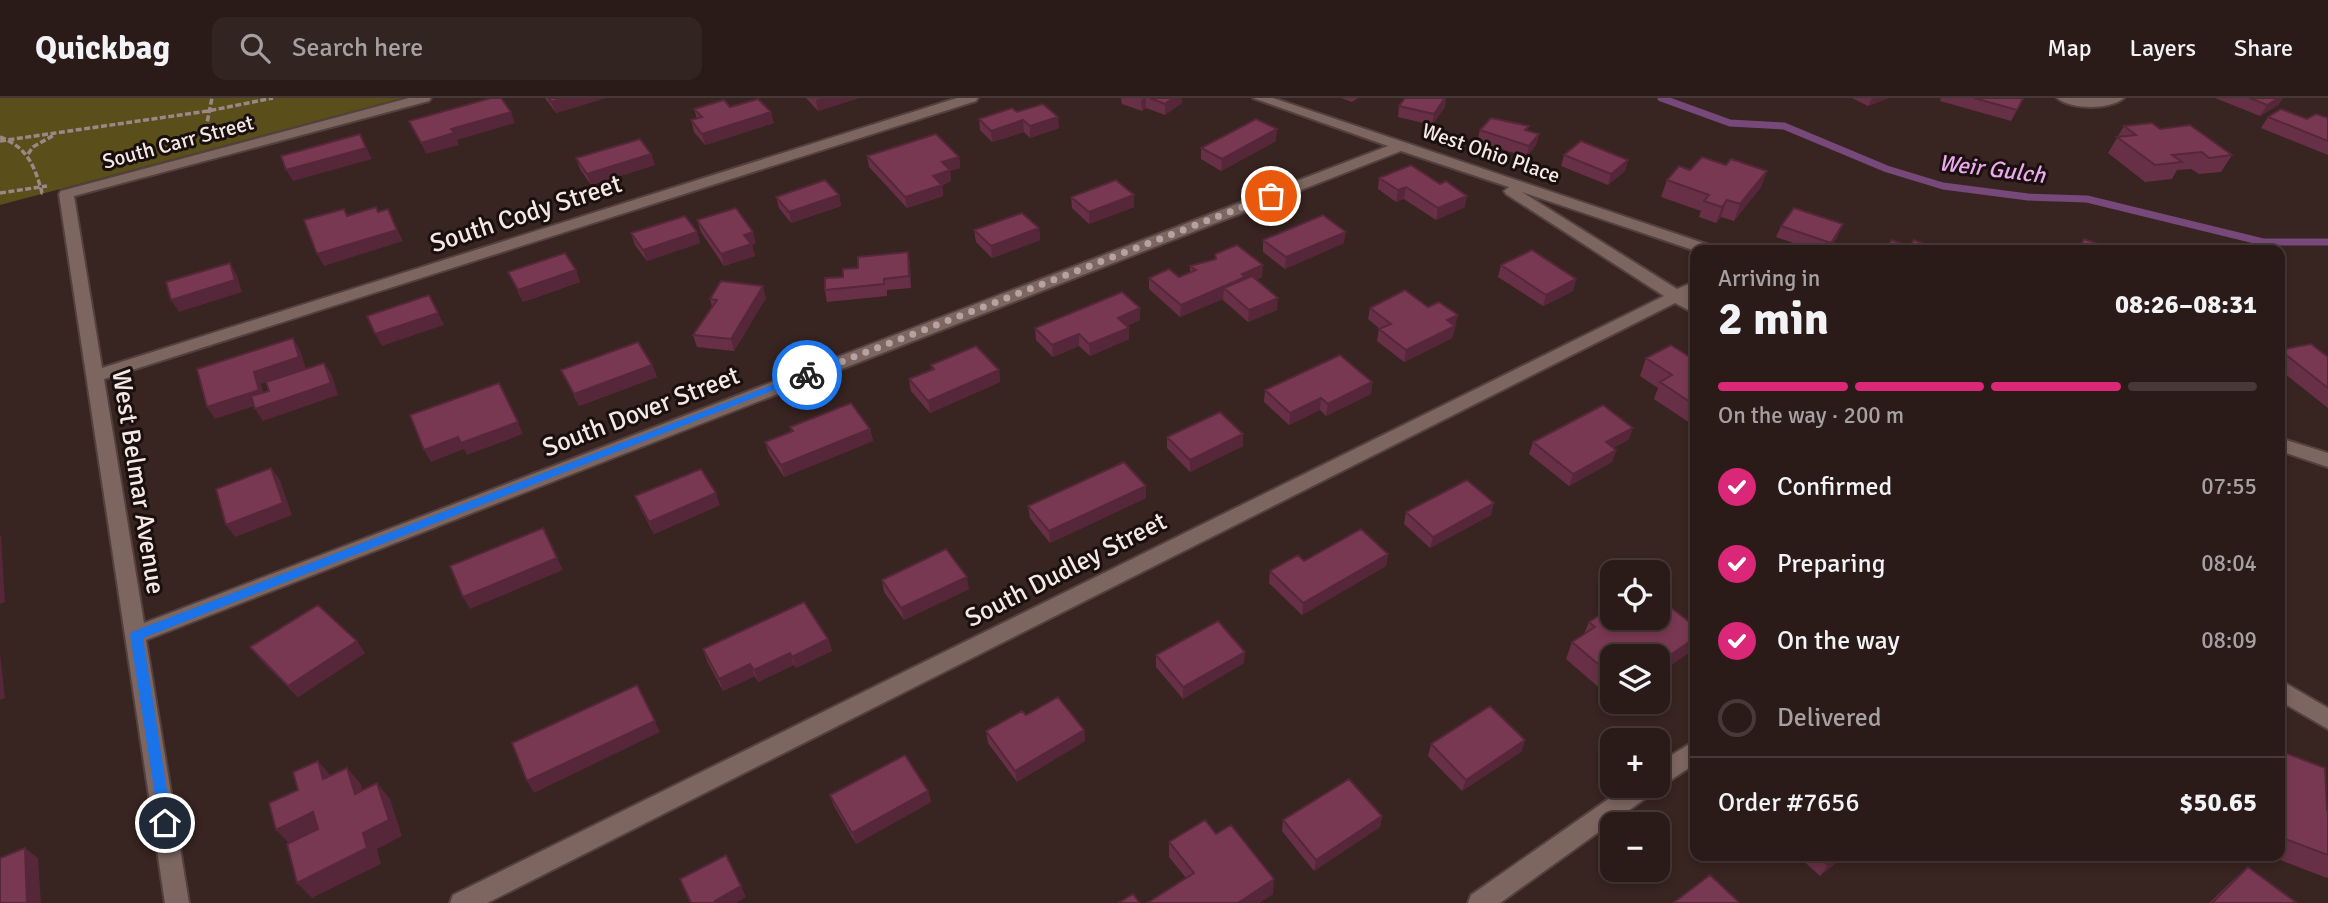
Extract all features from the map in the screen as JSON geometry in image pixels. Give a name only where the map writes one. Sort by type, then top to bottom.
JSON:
[{"type":"street","name":"South Carr Street","points":[[66,194],[424,98]]},
{"type":"street","name":"South Cody Street","points":[[95,376],[971,98]]},
{"type":"street","name":"West Ohio Place","points":[[1260,98],[1694,245]]},
{"type":"street","points":[[2064,98],[2098,103],[2117,98]]},
{"type":"street","name":"South Dover Street","points":[[136,635],[1400,146]]},
{"type":"street","points":[[1487,175],[1690,305]]},
{"type":"street","name":"West Belmar Avenue","points":[[66,194],[177,903]]},
{"type":"street","name":"South Dudley Street","points":[[462,903],[1690,289]]},
{"type":"street","points":[[2285,446],[2328,460]]},
{"type":"street","points":[[2285,692],[2328,720]]},
{"type":"street","points":[[1670,768],[1690,754]]},
{"type":"street","points":[[1480,903],[1628,798]]},
{"type":"path","points":[[204,139],[212,98]]},
{"type":"path","points":[[0,139],[58,134],[273,98]]},
{"type":"path","points":[[28,154],[33,147],[58,134]]},
{"type":"path","points":[[0,193],[40,186],[34,161],[8,139]]},
{"type":"shaded area","points":[[0,98],[403,98],[0,205]]},
{"type":"building","points":[[491,98],[501,98],[511,112],[451,129],[454,133],[421,143],[409,121]]},
{"type":"building","points":[[1150,98],[1173,98],[1165,104]]},
{"type":"building","points":[[1405,98],[1445,98],[1434,114],[1399,106]]},
{"type":"building","points":[[1974,98],[2021,98],[2023,99],[2017,110]]},
{"type":"building","points":[[2250,98],[2279,98],[2267,105]]},
{"type":"building","points":[[758,99],[771,112],[702,134],[691,120],[702,117],[694,109],[724,100],[730,107]]},
{"type":"building","points":[[1043,104],[1058,117],[1030,126],[1023,120],[991,131],[979,119],[1012,108],[1017,112]]},
{"type":"building","points":[[2281,109],[2307,119],[2316,114],[2328,118],[2328,141],[2268,117]]},
{"type":"building","points":[[1491,118],[1529,126],[1525,130],[1539,134],[1529,146],[1480,130]]},
{"type":"building","points":[[1256,119],[1277,129],[1222,159],[1201,148]]},
{"type":"building","points":[[2152,123],[2160,129],[2190,125],[2232,155],[2209,158],[2202,152],[2172,155],[2182,162],[2155,165],[2117,137],[2136,135],[2124,126]]},
{"type":"building","points":[[360,134],[366,148],[286,170],[281,156]]},
{"type":"building","points":[[936,134],[959,157],[942,162],[950,170],[933,176],[942,185],[905,197],[867,156]]},
{"type":"building","points":[[640,139],[651,154],[587,174],[576,158]]},
{"type":"building","points":[[1581,141],[1628,160],[1611,174],[1564,155]]},
{"type":"building","points":[[1702,157],[1726,165],[1731,159],[1767,171],[1740,204],[1727,200],[1722,207],[1704,201],[1709,195],[1667,180],[1679,166],[1690,170]]},
{"type":"building","points":[[1411,165],[1440,184],[1446,181],[1467,196],[1438,208],[1406,187],[1398,190],[1379,178]]},
{"type":"building","points":[[825,180],[839,195],[789,212],[776,197]]},
{"type":"building","points":[[1116,180],[1134,195],[1089,212],[1071,197]]},
{"type":"building","points":[[376,207],[378,212],[388,209],[397,230],[317,254],[304,220],[344,209],[347,216]]},
{"type":"building","points":[[736,208],[753,232],[744,235],[751,244],[721,254],[697,220]]},
{"type":"building","points":[[1794,208],[1843,224],[1831,243],[1781,226]]},
{"type":"building","points":[[1022,213],[1039,228],[991,246],[974,230]]},
{"type":"building","points":[[1323,215],[1346,232],[1286,257],[1263,240]]},
{"type":"building","points":[[685,216],[697,232],[643,250],[631,233]]},
{"type":"building","points":[[2084,239],[2101,245],[2081,245]]},
{"type":"building","points":[[1892,240],[1904,245],[1888,245]]},
{"type":"building","points":[[1914,240],[1927,245],[1910,245]]},
{"type":"building","points":[[1237,245],[1263,265],[1242,274],[1245,277],[1181,305],[1149,278],[1169,269],[1179,277],[1196,270],[1190,266],[1216,259],[1215,254]]},
{"type":"building","points":[[1532,250],[1576,279],[1546,295],[1501,265]]},
{"type":"building","points":[[908,252],[909,276],[884,279],[884,284],[825,290],[825,278],[843,277],[843,269],[858,268],[858,257]]},
{"type":"building","points":[[565,253],[576,270],[518,290],[508,272]]},
{"type":"building","points":[[230,263],[235,280],[171,300],[166,282]]},
{"type":"building","points":[[1252,276],[1278,298],[1249,310],[1224,288]]},
{"type":"building","points":[[721,281],[763,286],[731,339],[693,335],[717,300],[710,299]]},
{"type":"building","points":[[1405,290],[1428,307],[1439,302],[1458,315],[1447,320],[1455,326],[1406,350],[1379,329],[1391,324],[1370,308]]},
{"type":"building","points":[[1122,292],[1140,308],[1118,318],[1129,328],[1089,344],[1079,334],[1052,345],[1035,328]]},
{"type":"building","points":[[429,295],[438,313],[375,334],[367,316]]},
{"type":"building","points":[[293,338],[299,357],[254,372],[259,390],[207,407],[197,369]]},
{"type":"building","points":[[638,342],[652,365],[574,394],[561,370]]},
{"type":"building","points":[[2311,344],[2328,357],[2328,388],[2285,354],[2285,349]]},
{"type":"building","points":[[1671,345],[1690,357],[1690,402],[1660,382],[1672,375],[1646,358]]},
{"type":"building","points":[[976,346],[999,370],[928,401],[909,379],[934,369],[931,365]]},
{"type":"building","points":[[1340,355],[1372,382],[1328,404],[1321,398],[1290,413],[1265,390]]},
{"type":"building","points":[[324,363],[331,383],[255,409],[251,396],[269,391],[266,382]]},
{"type":"building","points":[[499,383],[518,422],[461,443],[458,437],[424,450],[410,415]]},
{"type":"building","points":[[851,403],[870,429],[781,465],[765,442],[793,431],[790,427]]},
{"type":"building","points":[[1603,405],[1633,428],[1606,442],[1616,450],[1573,474],[1533,442]]},
{"type":"building","points":[[1220,412],[1243,434],[1190,460],[1167,437]]},
{"type":"building","points":[[1124,462],[1146,486],[1049,531],[1028,506]]},
{"type":"building","points":[[271,468],[283,503],[226,525],[216,489]]},
{"type":"building","points":[[701,469],[716,493],[649,522],[635,496]]},
{"type":"building","points":[[1467,480],[1494,503],[1433,537],[1406,512]]},
{"type":"building","points":[[543,528],[557,558],[463,597],[450,566]]},
{"type":"building","points":[[1361,529],[1388,554],[1303,603],[1270,571],[1298,555],[1304,561]]},
{"type":"building","points":[[946,549],[967,577],[901,608],[882,580]]},
{"type":"building","points":[[804,602],[828,639],[792,657],[790,653],[754,670],[750,664],[719,679],[703,649]]},
{"type":"building","points":[[318,605],[357,641],[288,686],[250,647]]},
{"type":"building","points":[[1670,607],[1690,622],[1690,641],[1670,655],[1670,644],[1600,644],[1600,666],[1572,642],[1595,627],[1589,622],[1600,615],[1600,630],[1670,630]]},
{"type":"building","points":[[1218,621],[1245,652],[1183,687],[1156,655]]},
{"type":"building","points":[[637,685],[655,721],[527,781],[512,743]]},
{"type":"building","points":[[1058,697],[1084,730],[1015,771],[986,731],[1022,711],[1026,715]]},
{"type":"building","points":[[1490,706],[1525,740],[1466,780],[1431,744]]},
{"type":"building","points":[[2285,753],[2325,768],[2328,855],[2285,839]]},
{"type":"building","points":[[905,755],[928,791],[852,833],[830,795]]},
{"type":"building","points":[[318,761],[323,779],[347,768],[355,794],[377,783],[389,820],[363,833],[367,848],[297,883],[287,844],[318,829],[313,812],[276,830],[269,803],[298,790],[293,772]]},
{"type":"building","points":[[1349,779],[1382,816],[1316,860],[1283,820]]},
{"type":"building","points":[[1205,820],[1216,834],[1231,825],[1274,879],[1238,903],[1147,903],[1194,873],[1169,842]]},
{"type":"building","points":[[25,848],[27,903],[0,903],[0,858]]},
{"type":"building","points":[[726,855],[741,886],[715,901],[716,903],[691,903],[680,879]]},
{"type":"building","points":[[2248,867],[2297,903],[2212,903]]},
{"type":"building","points":[[1710,875],[1740,903],[1673,903]]},
{"type":"building","points":[[1133,894],[1140,903],[1118,903]]},
{"type":"waterway","name":"Weir Gulch","points":[[1661,98],[1730,123],[1784,126],[1887,169],[1943,186],[2028,197],[2087,199],[2263,242],[2328,242]]},
{"type":"way so far","points":[[807,375],[1271,196]]},
{"type":"route","points":[[165,823],[136,635],[807,375]]}]
